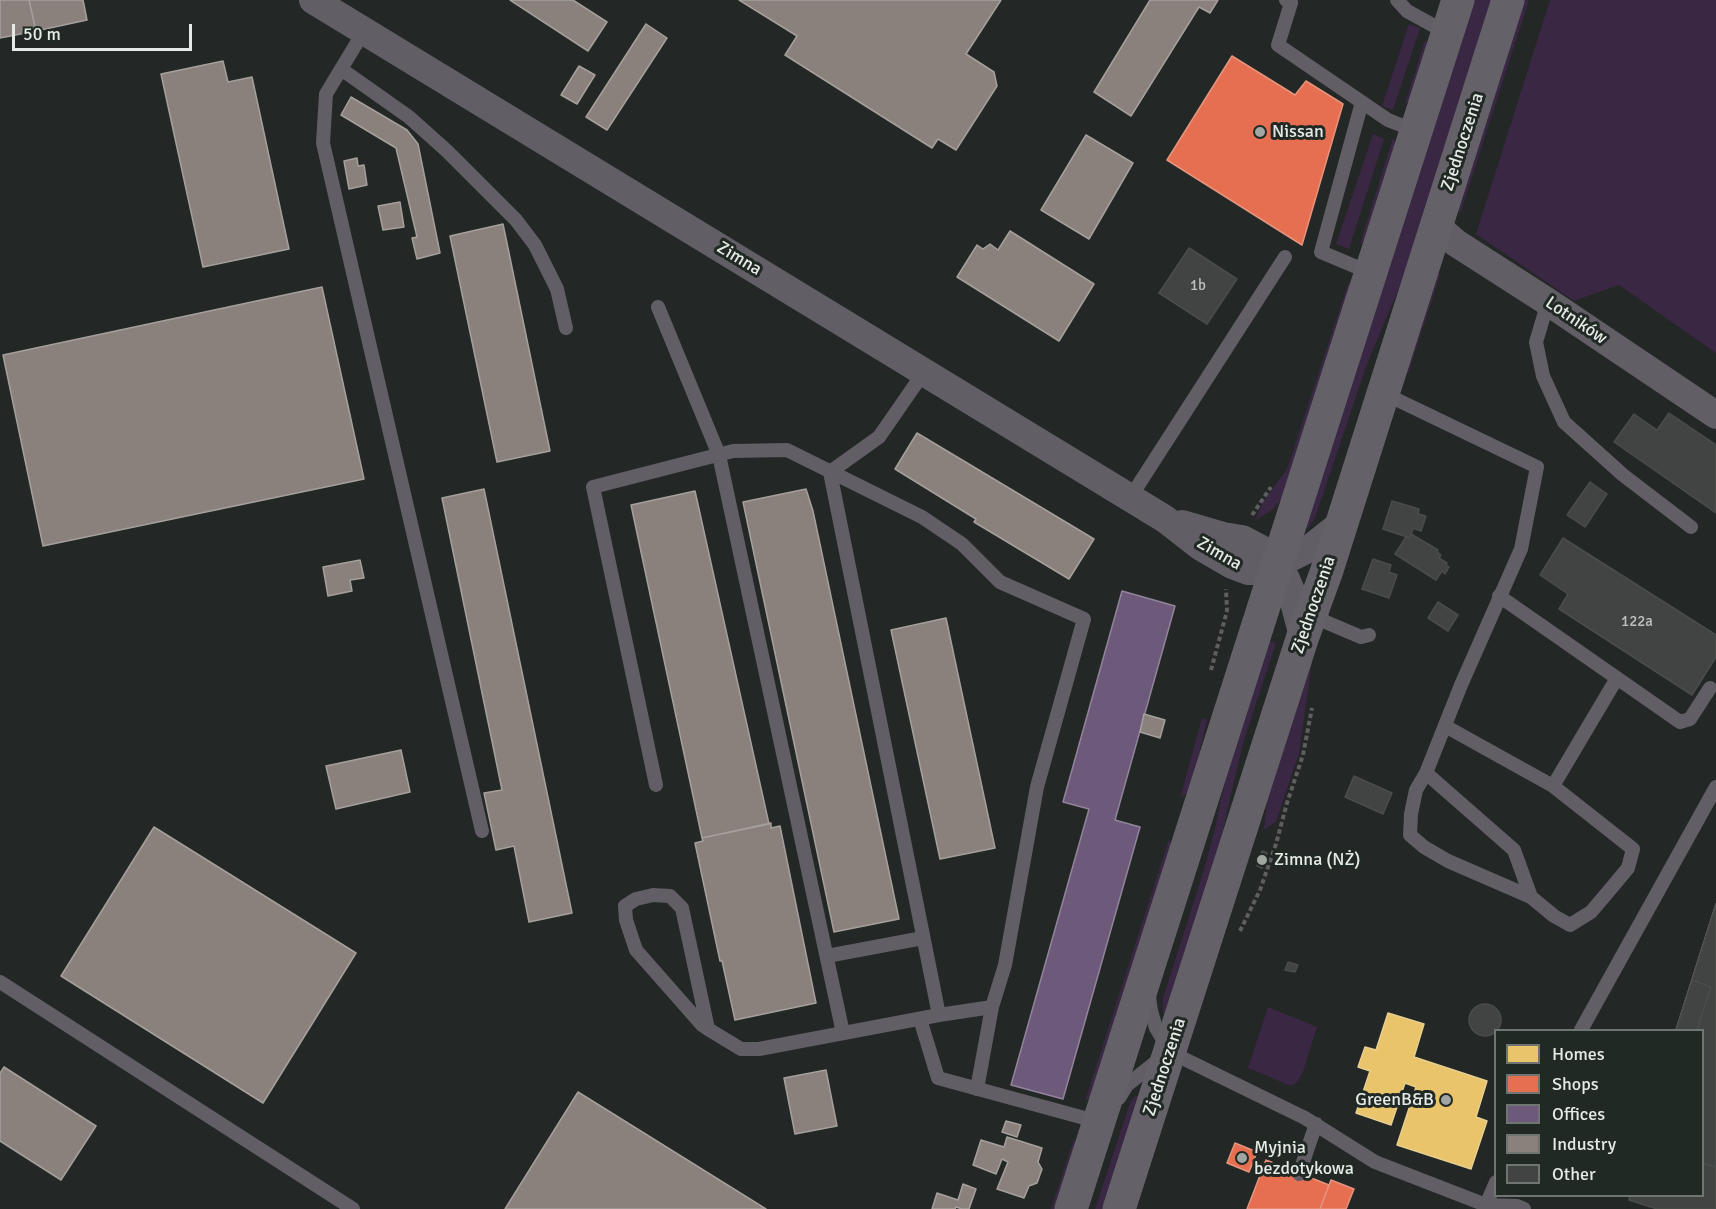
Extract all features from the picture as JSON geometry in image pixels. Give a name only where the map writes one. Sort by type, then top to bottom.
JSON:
[{"type":"main road","points":[[1071,1209],[1458,0]]},
{"type":"main road","name":"Zjednoczenia","points":[[1119,1209],[1342,523],[1508,0]]},
{"type":"street","name":"Zimna","points":[[314,0],[1165,519],[1201,547],[1232,565],[1248,571],[1259,571],[1278,564],[1312,548],[1342,523]]},
{"type":"street","name":"Lotników","points":[[1436,226],[1456,243],[1716,415]]},
{"type":"street","points":[[1278,564],[1307,625]]},
{"type":"lane","points":[[1286,0],[1291,3],[1278,45],[1394,124],[1416,131]]},
{"type":"lane","points":[[1397,0],[1407,11],[1448,34]]},
{"type":"lane","points":[[364,31],[326,93],[323,143],[482,831]]},
{"type":"lane","points":[[341,69],[409,117],[447,151],[516,220],[535,245],[557,290],[566,328]]},
{"type":"lane","points":[[1362,102],[1321,252],[1371,273]]},
{"type":"lane","points":[[1130,498],[1285,257]]},
{"type":"lane","points":[[1548,302],[1536,342],[1543,376],[1564,422],[1623,476],[1691,527]]},
{"type":"lane","points":[[658,307],[719,455],[843,1033]]},
{"type":"lane","points":[[830,472],[879,437],[924,372]]},
{"type":"lane","points":[[1383,393],[1537,467],[1521,549],[1499,596],[1445,726],[1426,773],[1416,790],[1410,835],[1424,847],[1448,861],[1531,897],[1554,916],[1570,924],[1591,912],[1628,868],[1633,849],[1553,786],[1445,726]]},
{"type":"lane","points":[[656,785],[593,488],[734,451],[787,450],[922,517],[962,544],[1000,582],[1084,619],[1037,787],[1005,964],[992,1007],[977,1089]]},
{"type":"lane","points":[[830,472],[939,1015]]},
{"type":"lane","points":[[1499,596],[1680,722],[1690,719],[1710,688]]},
{"type":"lane","points":[[1307,625],[1328,623],[1361,637],[1369,635]]},
{"type":"lane","points":[[1553,786],[1617,678]]},
{"type":"lane","points":[[1426,773],[1514,850],[1531,897]]},
{"type":"lane","points":[[1582,1029],[1716,787]]},
{"type":"lane","points":[[708,1029],[682,908],[670,896],[653,894],[636,899],[625,906],[626,920],[636,950],[702,1025],[708,1029],[741,1049],[759,1049],[992,1007]]},
{"type":"lane","points":[[826,956],[923,938]]},
{"type":"lane","points":[[1147,971],[1151,1011],[1156,1028],[1170,1052],[1305,1118],[1375,1162],[1487,1207],[1517,1206],[1524,1209]]},
{"type":"lane","points":[[0,982],[353,1209]]},
{"type":"lane","points":[[921,1019],[938,1078],[977,1089],[1094,1137],[1127,1084],[1170,1052]]},
{"type":"lane","points":[[1299,1174],[1316,1124]]},
{"type":"lane","points":[[1487,1207],[1494,1188]]},
{"type":"shaded area","points":[[1472,0],[1496,0],[1413,255],[1367,364],[1315,518],[1308,528],[1303,529]]},
{"type":"shaded area","points":[[1522,0],[1529,0],[1460,214],[1457,205]]},
{"type":"shaded area","points":[[1550,0],[1716,0],[1716,353],[1619,285],[1574,301],[1476,234]]},
{"type":"shaded area","points":[[1409,24],[1420,28],[1393,110],[1382,106]]},
{"type":"shaded area","points":[[1425,40],[1429,48],[1414,97],[1405,104]]},
{"type":"shaded area","points":[[1373,134],[1384,139],[1349,249],[1336,244]]},
{"type":"shaded area","points":[[1393,138],[1398,149],[1370,235],[1360,244]]},
{"type":"shaded area","points":[[1441,272],[1408,374],[1404,365],[1432,280]]},
{"type":"shaded area","points":[[1349,281],[1351,287],[1285,495],[1271,511],[1255,520],[1262,504],[1287,469]]},
{"type":"shaded area","points":[[1266,640],[1276,643],[1243,743],[1218,852],[1165,1016],[1163,998],[1204,870],[1228,766]]},
{"type":"shaded area","points":[[1312,662],[1299,753],[1276,822],[1264,830],[1268,789]]},
{"type":"shaded area","points":[[1202,718],[1207,719],[1191,791],[1180,798]]},
{"type":"shaded area","points":[[1169,839],[1173,850],[1094,1095],[1085,1101]]},
{"type":"shaded area","points":[[1268,1007],[1317,1027],[1303,1072],[1297,1082],[1291,1086],[1248,1068]]},
{"type":"shaded area","points":[[1135,1096],[1139,1096],[1105,1209],[1095,1209],[1130,1103]]},
{"type":"shaded area","points":[[1074,1139],[1076,1149],[1058,1209],[1051,1209]]},
{"type":"building: Homes","name":"GreenB&B","points":[[1388,1013],[1424,1024],[1414,1057],[1487,1081],[1476,1117],[1487,1121],[1471,1169],[1397,1145],[1416,1087],[1405,1083],[1391,1125],[1356,1113],[1370,1071],[1358,1067],[1365,1047],[1376,1050]]},
{"type":"building: Shops","name":"Nissan","points":[[1232,56],[1295,95],[1306,81],[1343,104],[1302,245],[1167,160]]},
{"type":"building: Shops","name":"Myjnia bezdotykowa","points":[[1235,1143],[1257,1152],[1249,1172],[1227,1163]]},
{"type":"building: Shops","points":[[1266,1160],[1329,1185],[1320,1209],[1247,1209]]},
{"type":"building: Shops","points":[[1331,1180],[1354,1189],[1346,1209],[1320,1209]]},
{"type":"building: Offices","points":[[1122,591],[1175,606],[1115,820],[1140,827],[1063,1099],[1011,1085],[1089,809],[1063,802]]},
{"type":"building: Offices","points":[[1716,904],[1716,1148],[1704,1147],[1704,1029],[1676,1029]]},
{"type":"building: Industry","points":[[0,0],[29,0],[36,31],[0,38]]},
{"type":"building: Industry","points":[[29,0],[83,0],[87,20],[36,31]]},
{"type":"building: Industry","points":[[510,0],[573,0],[607,22],[588,51]]},
{"type":"building: Industry","points":[[739,0],[1001,0],[966,54],[994,72],[997,86],[956,150],[938,139],[932,148],[785,55],[797,36]]},
{"type":"building: Industry","points":[[1150,0],[1218,0],[1210,13],[1199,7],[1131,116],[1094,92]]},
{"type":"building: Industry","points":[[646,24],[667,38],[607,130],[586,117]]},
{"type":"building: Industry","points":[[223,61],[228,82],[252,77],[289,249],[203,267],[161,74]]},
{"type":"building: Industry","points":[[579,66],[595,75],[577,104],[561,95]]},
{"type":"building: Industry","points":[[351,97],[407,130],[418,144],[440,253],[417,259],[412,238],[417,237],[396,148],[341,115]]},
{"type":"building: Industry","points":[[1086,135],[1133,163],[1089,239],[1041,210]]},
{"type":"building: Industry","points":[[357,158],[358,166],[364,165],[367,185],[349,189],[344,161]]},
{"type":"building: Industry","points":[[400,202],[404,227],[383,230],[378,206]]},
{"type":"building: Industry","points":[[503,224],[550,451],[497,462],[450,236]]},
{"type":"building: Industry","points":[[1010,231],[1094,284],[1059,341],[957,277],[977,245],[983,249],[990,244],[998,250]]},
{"type":"building: Industry","points":[[322,287],[364,479],[43,546],[3,355]]},
{"type":"building: Industry","points":[[917,433],[1094,539],[1069,579],[974,522],[976,519],[895,469]]},
{"type":"building: Industry","points":[[484,489],[572,913],[529,922],[514,846],[496,850],[484,793],[502,790],[442,498]]},
{"type":"building: Industry","points":[[806,489],[813,511],[899,919],[834,932],[743,502]]},
{"type":"building: Industry","points":[[695,491],[769,824],[702,838],[631,505]]},
{"type":"building: Industry","points":[[360,560],[364,578],[350,580],[352,591],[328,596],[323,567]]},
{"type":"building: Industry","points":[[946,618],[995,848],[940,859],[891,630]]},
{"type":"building: Industry","points":[[1144,714],[1165,720],[1160,738],[1140,732]]},
{"type":"building: Industry","points":[[401,750],[410,792],[336,809],[326,766]]},
{"type":"building: Industry","points":[[771,823],[771,828],[780,826],[816,1003],[735,1020],[695,843],[703,841],[702,838]]},
{"type":"building: Industry","points":[[154,827],[356,953],[263,1103],[61,976]]},
{"type":"building: Industry","points":[[4,1067],[96,1126],[61,1180],[0,1141],[0,1073]]},
{"type":"building: Industry","points":[[826,1070],[837,1126],[795,1134],[784,1078]]},
{"type":"building: Industry","points":[[578,1092],[766,1209],[505,1209]]},
{"type":"building: Industry","points":[[1006,1121],[1021,1125],[1017,1137],[1002,1132]]},
{"type":"building: Industry","points":[[1007,1137],[1042,1148],[1038,1162],[1042,1169],[1037,1183],[1029,1186],[1024,1198],[997,1189],[1008,1162],[1002,1159],[996,1174],[973,1165],[981,1140],[1004,1147]]},
{"type":"building: Industry","points":[[963,1184],[976,1189],[969,1209],[956,1207],[955,1209],[932,1209],[937,1193],[958,1200]]},
{"type":"building: Other","points":[[1189,248],[1237,279],[1207,324],[1159,293]]},
{"type":"building: Other","points":[[1669,413],[1716,445],[1716,513],[1614,442],[1634,414],[1657,430]]},
{"type":"building: Other","points":[[1590,482],[1607,494],[1585,527],[1567,515]]},
{"type":"building: Other","points":[[1392,501],[1419,509],[1418,514],[1426,516],[1421,531],[1413,528],[1410,538],[1383,529]]},
{"type":"building: Other","points":[[1411,534],[1438,550],[1437,552],[1441,555],[1439,558],[1449,567],[1445,574],[1442,571],[1436,580],[1395,554],[1406,537],[1410,538]]},
{"type":"building: Other","points":[[1563,538],[1716,635],[1716,657],[1692,695],[1559,609],[1568,594],[1540,575]]},
{"type":"building: Other","points":[[1373,559],[1391,565],[1389,572],[1397,575],[1389,598],[1362,589]]},
{"type":"building: Other","points":[[1438,602],[1458,615],[1448,631],[1428,618]]},
{"type":"building: Other","points":[[1354,776],[1392,793],[1383,814],[1345,797]]},
{"type":"building: Other","points":[[1262,851],[1267,853],[1262,868],[1257,866]]},
{"type":"building: Other","points":[[1716,904],[1716,1167],[1704,1164],[1704,1029],[1697,1029],[1711,987],[1692,980]]},
{"type":"building: Other","points":[[1288,962],[1298,965],[1295,972],[1285,970]]},
{"type":"building: Other","points":[[1692,980],[1711,987],[1697,1029],[1676,1029]]},
{"type":"building: Other","points":[[1479,1005],[1491,1005],[1500,1014],[1500,1026],[1494,1029],[1491,1035],[1479,1035],[1470,1026],[1470,1014]]},
{"type":"building: Other","points":[[1704,1164],[1716,1167],[1716,1209],[1657,1209],[1629,1200],[1630,1197],[1704,1197]]},
{"type":"place","name":"Nissan","points":[[1260,132]]},
{"type":"place","name":"Zimna (NŻ)","points":[[1262,860]]},
{"type":"place","name":"GreenB&B","points":[[1446,1100]]},
{"type":"place","name":"Myjnia bezdotykowa","points":[[1242,1158]]}]
